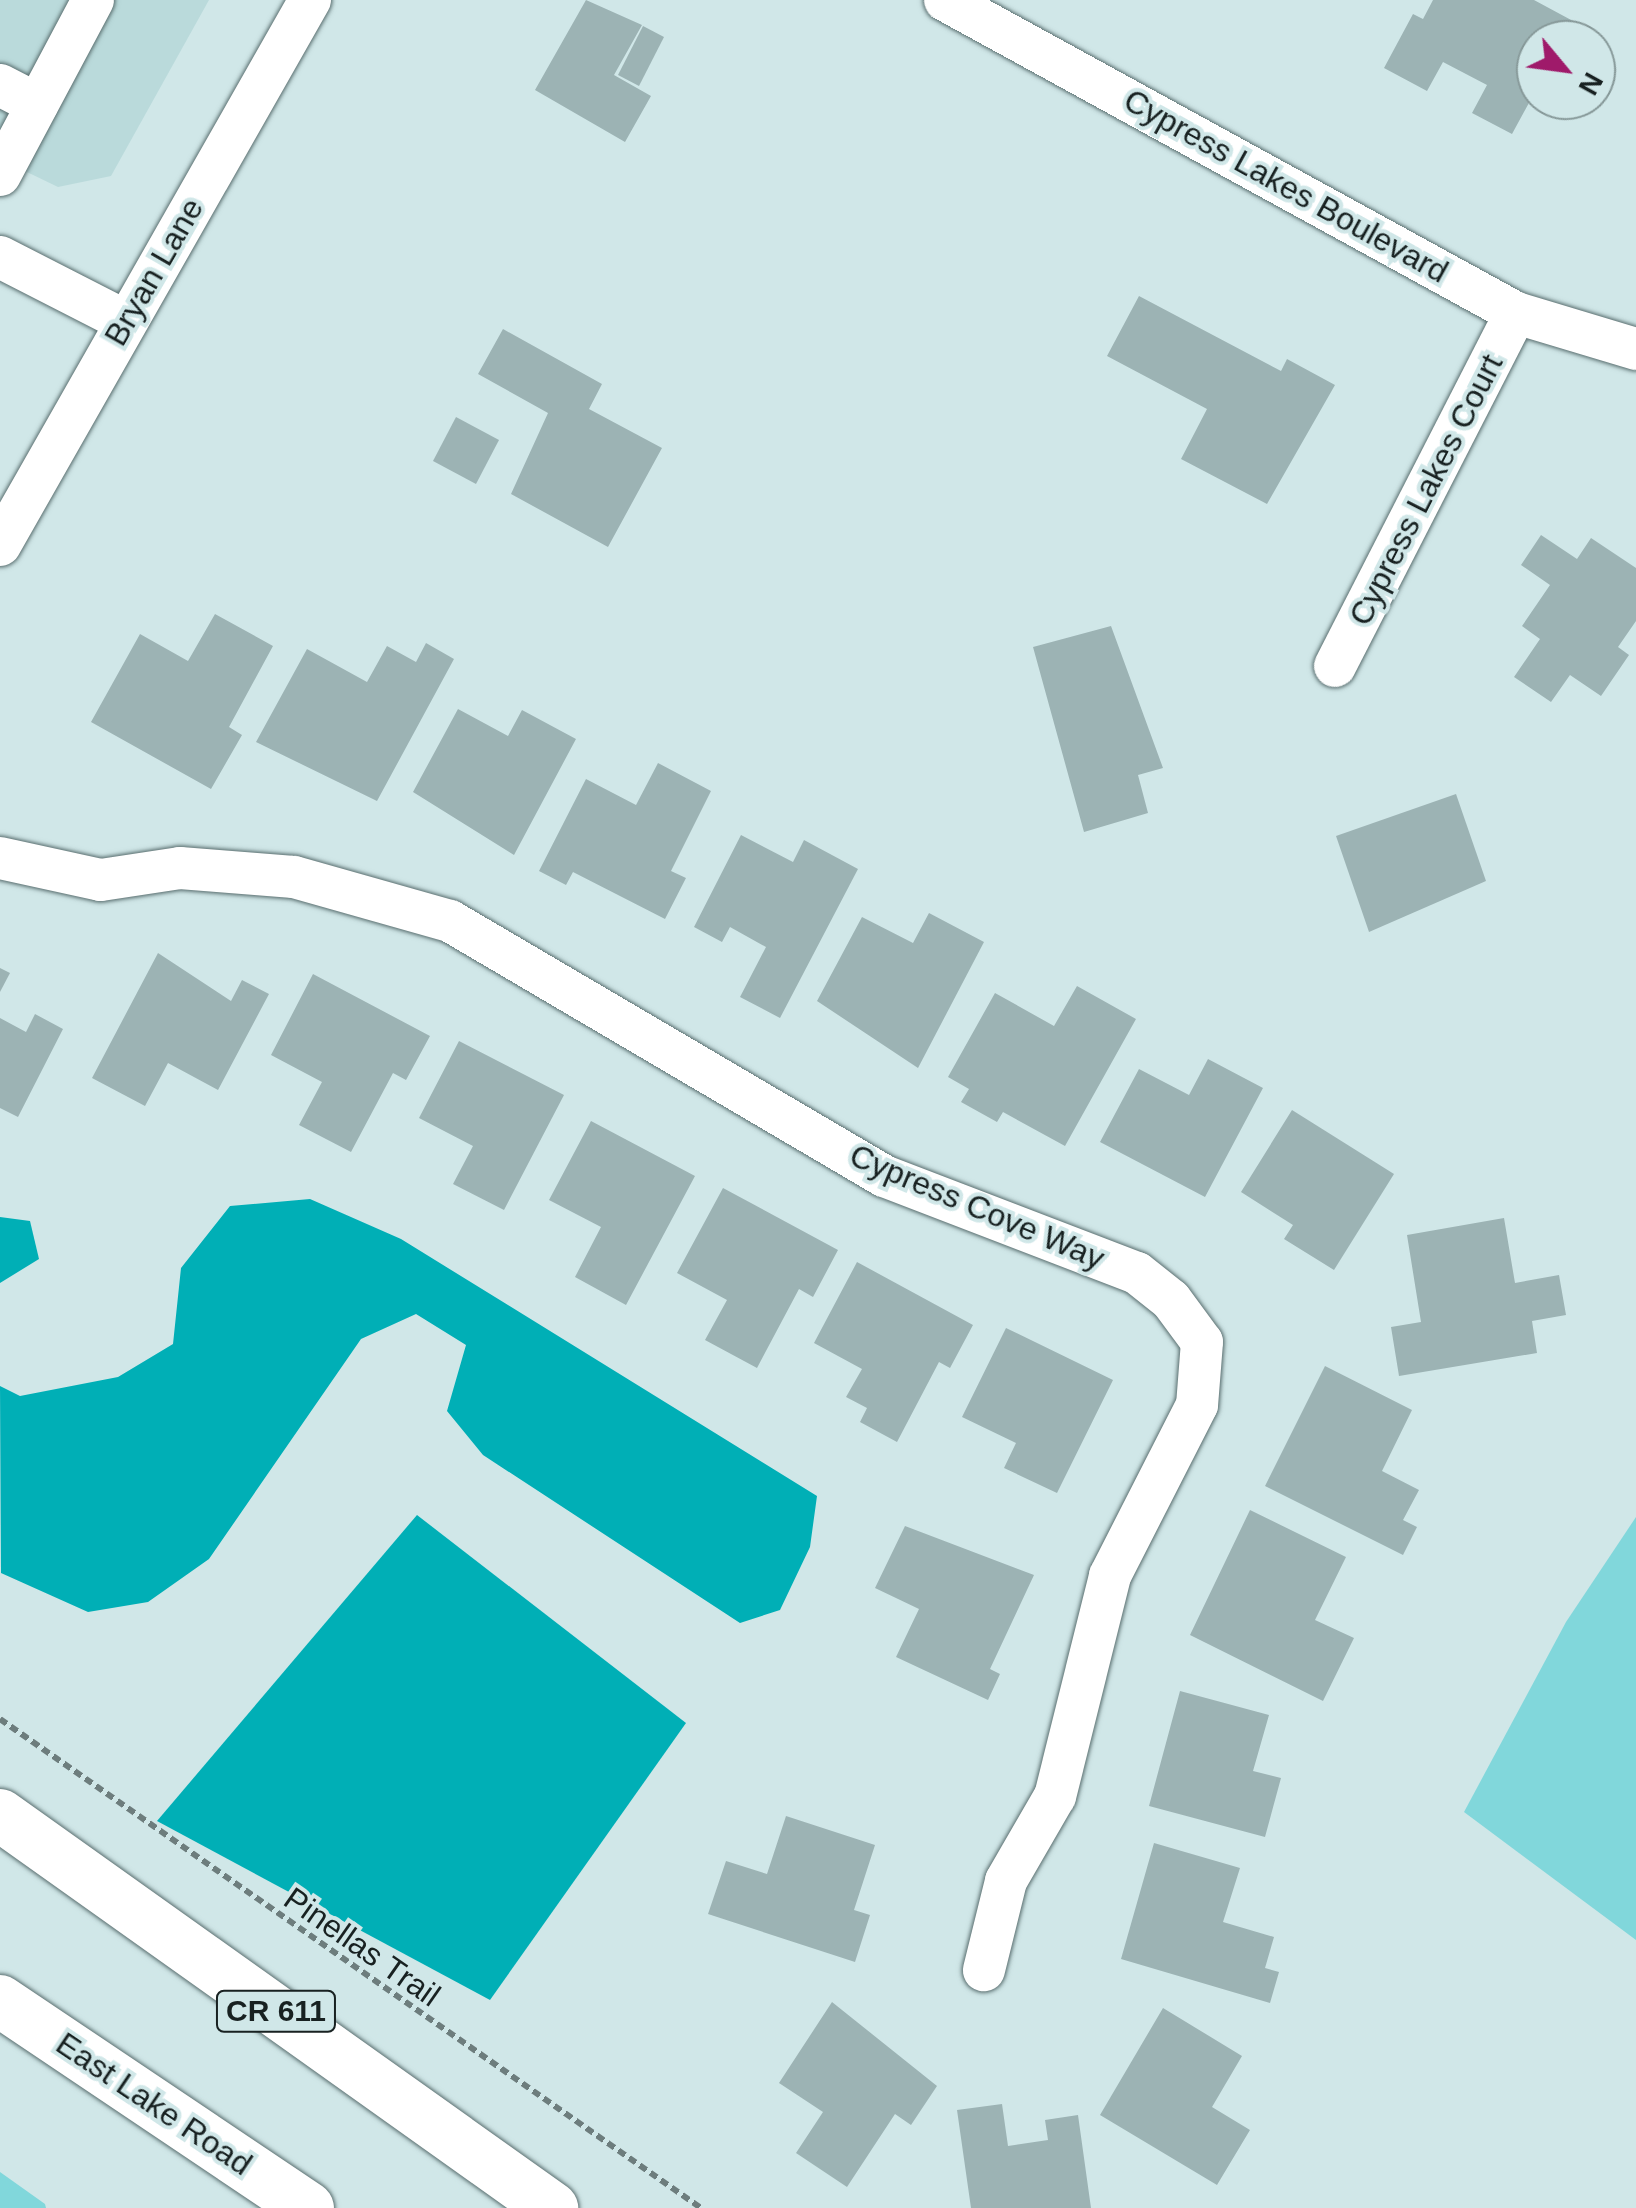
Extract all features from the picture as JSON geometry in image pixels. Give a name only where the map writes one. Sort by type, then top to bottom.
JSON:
[{"type":"main road","name":"CR 611","points":[[0,1814],[552,2208]]},
{"type":"main road","name":"East Lake Road","points":[[0,2000],[308,2208]]},
{"type":"street","points":[[0,175],[93,0]]},
{"type":"street","name":"Bryan Lane","points":[[0,545],[310,0]]},
{"type":"street","name":"Cypress Lakes Boulevard","points":[[945,0],[1516,313],[1636,349]]},
{"type":"street","points":[[0,85],[38,104]]},
{"type":"street","points":[[0,257],[124,322]]},
{"type":"street","name":"Cypress Lakes Court","points":[[1336,666],[1516,313]]},
{"type":"street","name":"Cypress Cove Way","points":[[0,858],[101,880],[180,868],[294,877],[450,921],[884,1176],[1137,1273],[1171,1300],[1202,1342],[1197,1406],[1110,1576],[1061,1778],[1006,1881],[984,1970]]},
{"type":"path","name":"Pinellas Trail","points":[[0,1718],[701,2208]]},
{"type":"shaded area","points":[[0,0],[209,0],[111,176],[58,187],[0,159]]},
{"type":"shaded area","points":[[310,1199],[401,1239],[817,1496],[810,1547],[780,1610],[740,1623],[483,1455],[447,1411],[466,1345],[416,1314],[361,1339],[209,1559],[148,1602],[88,1612],[1,1573],[0,1386],[20,1396],[118,1377],[173,1344],[181,1268],[230,1206]]},
{"type":"shaded area","points":[[0,1217],[30,1221],[39,1259],[0,1283]]},
{"type":"shaded area","points":[[417,1515],[686,1723],[490,2000],[157,1821]]},
{"type":"shaded area","points":[[1636,1517],[1636,1940],[1464,1812],[1566,1622]]},
{"type":"shaded area","points":[[0,2172],[45,2204],[46,2208],[0,2208]]},
{"type":"building","points":[[586,0],[642,25],[614,75],[651,96],[625,142],[535,90]]},
{"type":"building","points":[[1433,0],[1534,0],[1571,20],[1516,20],[1516,120],[1520,120],[1512,134],[1472,113],[1487,85],[1443,62],[1427,91],[1384,68],[1413,14],[1423,19]]},
{"type":"building","points":[[643,26],[664,37],[639,86],[618,75]]},
{"type":"building","points":[[1139,296],[1281,371],[1287,359],[1335,385],[1267,504],[1181,459],[1207,409],[1107,356]]},
{"type":"building","points":[[503,329],[602,384],[589,409],[662,448],[608,547],[511,494],[548,413],[478,374]]},
{"type":"building","points":[[456,417],[499,440],[476,484],[433,461]]},
{"type":"building","points":[[1541,535],[1577,559],[1591,538],[1636,568],[1636,621],[1618,647],[1629,655],[1601,696],[1570,675],[1551,702],[1514,677],[1540,639],[1522,626],[1550,585],[1521,565]]},
{"type":"building","points":[[215,614],[273,646],[229,727],[242,735],[211,789],[91,722],[140,634],[188,661]]},
{"type":"building","points":[[1111,626],[1163,768],[1138,775],[1148,813],[1084,832],[1033,647]]},
{"type":"building","points":[[426,643],[454,659],[377,801],[256,742],[307,649],[367,682],[387,646],[416,662]]},
{"type":"building","points":[[458,709],[508,736],[522,710],[576,739],[514,855],[413,792]]},
{"type":"building","points":[[658,763],[711,791],[671,871],[686,878],[665,919],[573,872],[566,885],[539,871],[586,779],[636,805]]},
{"type":"building","points":[[1456,794],[1486,881],[1369,932],[1336,836]]},
{"type":"building","points":[[741,835],[793,862],[804,840],[858,869],[780,1018],[740,997],[766,947],[730,927],[722,942],[694,927]]},
{"type":"building","points":[[929,913],[984,942],[918,1068],[817,1001],[862,917],[913,943]]},
{"type":"building","points":[[158,953],[231,1001],[242,980],[269,994],[218,1090],[168,1063],[145,1106],[92,1078]]},
{"type":"building","points":[[0,968],[10,973],[0,992]]},
{"type":"building","points":[[313,974],[430,1036],[406,1080],[393,1073],[351,1152],[299,1125],[322,1082],[271,1055]]},
{"type":"building","points":[[1077,986],[1136,1019],[1065,1146],[1003,1112],[997,1122],[961,1102],[969,1089],[948,1077],[995,993],[1054,1026]]},
{"type":"building","points":[[35,1014],[63,1029],[18,1117],[0,1108],[0,1018],[26,1032]]},
{"type":"building","points":[[459,1041],[564,1095],[504,1210],[453,1184],[473,1146],[419,1118]]},
{"type":"building","points":[[1208,1059],[1263,1088],[1205,1197],[1100,1142],[1139,1069],[1189,1095]]},
{"type":"building","points":[[1292,1110],[1394,1174],[1334,1270],[1284,1239],[1293,1225],[1241,1192]]},
{"type":"building","points":[[591,1121],[695,1176],[626,1305],[575,1277],[601,1227],[549,1200]]},
{"type":"building","points":[[723,1188],[838,1250],[813,1297],[799,1289],[757,1368],[705,1340],[727,1300],[677,1273]]},
{"type":"building","points":[[1504,1218],[1515,1283],[1559,1275],[1566,1315],[1532,1321],[1537,1353],[1399,1376],[1391,1327],[1421,1322],[1407,1235]]},
{"type":"building","points":[[857,1262],[973,1325],[950,1368],[939,1362],[897,1442],[860,1422],[867,1408],[846,1397],[862,1369],[814,1343]]},
{"type":"building","points":[[1006,1328],[1113,1380],[1057,1493],[1004,1468],[1016,1443],[962,1417]]},
{"type":"building","points":[[1325,1366],[1412,1410],[1382,1471],[1419,1490],[1403,1520],[1417,1527],[1403,1555],[1265,1486]]},
{"type":"building","points":[[1250,1510],[1346,1557],[1315,1620],[1354,1638],[1323,1701],[1190,1635]]},
{"type":"building","points":[[905,1526],[1034,1575],[990,1669],[1000,1674],[988,1700],[896,1657],[919,1609],[875,1588]]},
{"type":"building","points":[[1180,1691],[1269,1715],[1253,1771],[1281,1778],[1265,1837],[1149,1806]]},
{"type":"building","points":[[786,1816],[875,1845],[854,1910],[870,1915],[855,1962],[708,1914],[726,1861],[767,1874]]},
{"type":"building","points":[[1154,1843],[1240,1868],[1223,1922],[1274,1937],[1265,1968],[1279,1972],[1270,2003],[1121,1959]]},
{"type":"building","points":[[832,2002],[937,2086],[911,2125],[895,2114],[847,2187],[796,2153],[823,2112],[779,2083]]},
{"type":"building","points":[[1163,2008],[1242,2056],[1212,2107],[1250,2130],[1217,2185],[1100,2115]]},
{"type":"building","points":[[1002,2104],[1008,2146],[1048,2140],[1045,2120],[1078,2115],[1091,2208],[971,2208],[957,2110]]}]
